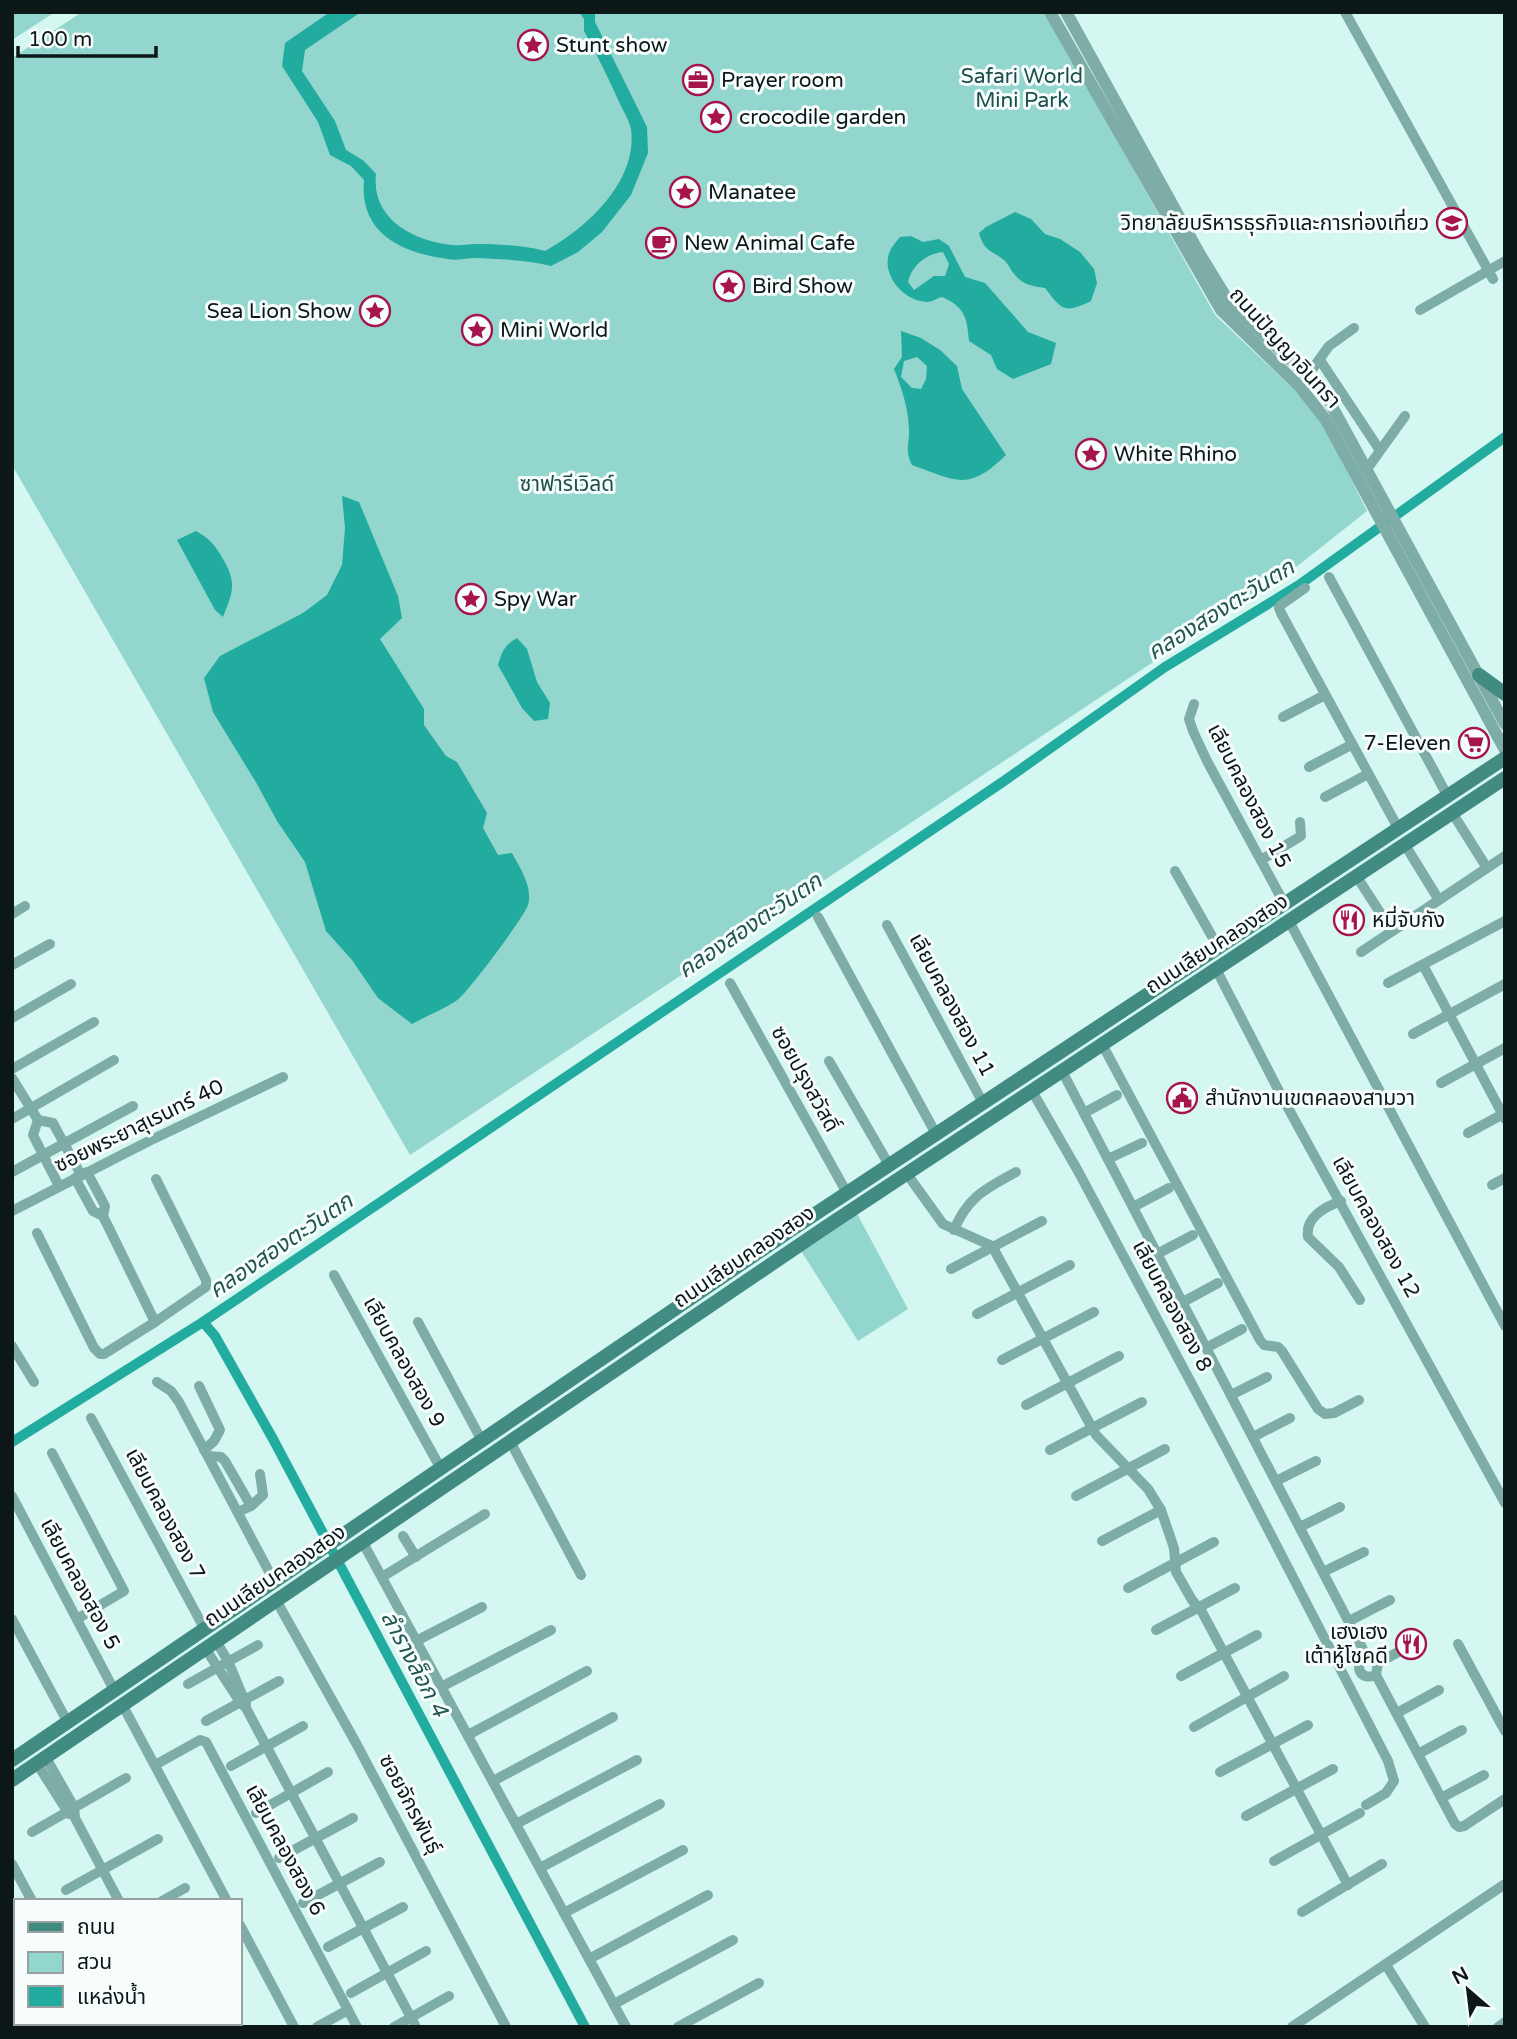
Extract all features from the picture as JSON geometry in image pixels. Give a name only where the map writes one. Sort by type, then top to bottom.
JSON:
[{"type":"main road","points":[[1479,675],[1505,694]]},
{"type":"main road","name":"ถนนเลียบคลองสอง","points":[[16,1757],[847,1193],[1505,758]]},
{"type":"main road","name":"ถนนเลียบคลองสอง","points":[[12,1780],[907,1174],[1505,778]]},
{"type":"main road","points":[[1258,920],[1268,935]]},
{"type":"main road","points":[[16,1757],[37,1762]]},
{"type":"street","name":"ถนนปัญญาอินทรา","points":[[1050,12],[1210,294],[1241,331],[1314,402],[1377,500],[1505,750]]},
{"type":"street","name":"ถนนปัญญาอินทรา","points":[[1066,12],[1199,253],[1229,302],[1308,375],[1328,399],[1367,468],[1377,500]]},
{"type":"street","points":[[1345,12],[1490,274]]},
{"type":"street","points":[[1490,274],[1505,261]]},
{"type":"street","points":[[1420,310],[1476,279],[1505,272]]},
{"type":"street","points":[[1308,375],[1329,346],[1354,328]]},
{"type":"street","points":[[1320,360],[1379,449]]},
{"type":"street","points":[[1367,468],[1405,416]]},
{"type":"street","name":"ถนนปัญญาอินทรา","points":[[1393,530],[1505,724]]},
{"type":"street","points":[[1329,577],[1447,795]]},
{"type":"street","points":[[1305,588],[1279,608],[1398,828]]},
{"type":"street","points":[[1283,717],[1325,695]]},
{"type":"street","name":"เลียบคลองสอง 15","points":[[1194,704],[1189,719],[1193,731],[1284,904]]},
{"type":"street","points":[[1308,767],[1351,745]]},
{"type":"street","points":[[1325,797],[1368,774]]},
{"type":"street","points":[[1453,814],[1487,868]]},
{"type":"street","points":[[1261,860],[1301,836],[1300,822]]},
{"type":"street","points":[[1405,845],[1440,900]]},
{"type":"street","points":[[1361,952],[1505,856]]},
{"type":"street","points":[[1175,871],[1218,947]]},
{"type":"street","points":[[1357,877],[1392,931]]},
{"type":"street","points":[[12,914],[25,906]]},
{"type":"street","points":[[818,917],[936,1134]]},
{"type":"street","points":[[1289,921],[1505,1326]]},
{"type":"street","points":[[1388,983],[1505,921]]},
{"type":"street","name":"เลียบคลองสอง 11","points":[[887,925],[983,1103]]},
{"type":"street","points":[[12,965],[50,944]]},
{"type":"street","points":[[1423,965],[1504,1116],[1468,1133]]},
{"type":"street","name":"เลียบคลองสอง 12","points":[[1216,970],[1282,1097],[1505,1503]]},
{"type":"street","name":"ซอยปรุงสวัสดิ์","points":[[730,983],[847,1193]]},
{"type":"street","points":[[12,1018],[71,984]]},
{"type":"street","points":[[1413,1034],[1505,984]]},
{"type":"street","points":[[12,1069],[94,1022]]},
{"type":"street","points":[[1102,1044],[1260,1340],[1264,1345],[1278,1347],[1282,1351],[1318,1409],[1325,1414],[1334,1413],[1359,1400]]},
{"type":"street","points":[[1441,1083],[1505,1048]]},
{"type":"street","points":[[12,1119],[114,1060]]},
{"type":"street","points":[[829,1060],[889,1165]]},
{"type":"street","points":[[1062,1071],[1367,1657]]},
{"type":"street","name":"ซอยพระยาสุเรนทร์ 40","points":[[12,1211],[283,1077]]},
{"type":"street","points":[[12,1078],[38,1120],[53,1123],[81,1175],[104,1206],[103,1216],[155,1322]]},
{"type":"street","name":"เลียบคลองสอง 8","points":[[1032,1091],[1078,1171],[1362,1710],[1393,1774],[1394,1782],[1391,1788],[1363,1809],[1274,1861]]},
{"type":"street","points":[[1084,1113],[1117,1095]]},
{"type":"street","points":[[12,1172],[133,1106]]},
{"type":"street","points":[[38,1120],[33,1135],[60,1186]]},
{"type":"street","points":[[1108,1159],[1142,1143]]},
{"type":"street","points":[[954,1230],[968,1204],[977,1194],[1016,1172]]},
{"type":"street","points":[[907,1174],[943,1224],[992,1246],[1092,1428],[1147,1489],[1161,1510],[1184,1586],[1224,1653],[1348,1885]]},
{"type":"street","points":[[1492,1185],[1505,1178]]},
{"type":"street","points":[[37,1233],[94,1348],[100,1354],[107,1352],[203,1290],[207,1282],[156,1179]]},
{"type":"street","points":[[1133,1207],[1169,1188]]},
{"type":"street","points":[[1340,1200],[1314,1216],[1307,1231],[1308,1237],[1339,1267],[1360,1300]]},
{"type":"street","points":[[951,1269],[1042,1221]]},
{"type":"street","points":[[1157,1254],[1193,1235]]},
{"type":"street","points":[[976,1314],[1069,1265]]},
{"type":"street","name":"เลียบคลองสอง 9","points":[[334,1275],[441,1469]]},
{"type":"street","points":[[1182,1303],[1218,1283]]},
{"type":"street","points":[[1002,1360],[1094,1312]]},
{"type":"street","points":[[418,1322],[482,1441]]},
{"type":"street","points":[[1206,1348],[1242,1329]]},
{"type":"street","points":[[12,1346],[34,1382]]},
{"type":"street","points":[[1026,1405],[1119,1356]]},
{"type":"street","points":[[1231,1395],[1267,1377]]},
{"type":"street","points":[[156,1382],[172,1391],[274,1581]]},
{"type":"street","points":[[199,1386],[220,1430],[206,1453]]},
{"type":"street","points":[[1050,1450],[1142,1402]]},
{"type":"street","name":"เลียบคลองสอง 7","points":[[91,1418],[204,1628]]},
{"type":"street","points":[[1252,1437],[1290,1418]]},
{"type":"street","points":[[510,1441],[581,1575]]},
{"type":"street","points":[[1076,1496],[1165,1449]]},
{"type":"street","points":[[52,1453],[124,1591],[77,1619]]},
{"type":"street","points":[[206,1453],[221,1457],[225,1461],[251,1506]]},
{"type":"street","points":[[1276,1482],[1316,1461]]},
{"type":"street","points":[[238,1512],[251,1506],[263,1495],[260,1474]]},
{"type":"street","name":"เลียบคลองสอง 5","points":[[12,1496],[114,1690]]},
{"type":"street","points":[[1300,1527],[1340,1507]]},
{"type":"street","points":[[1102,1541],[1161,1510]]},
{"type":"street","points":[[382,1577],[485,1514]]},
{"type":"street","points":[[403,1536],[416,1556]]},
{"type":"street","points":[[362,1541],[626,2027]]},
{"type":"street","points":[[1128,1588],[1214,1542]]},
{"type":"street","points":[[1323,1572],[1364,1552]]},
{"type":"street","points":[[1156,1630],[1235,1588]]},
{"type":"street","points":[[1349,1621],[1390,1600]]},
{"type":"street","name":"ซอยจักรพันธุ์","points":[[276,1601],[356,1743],[506,2027]]},
{"type":"street","points":[[416,1641],[482,1607]]},
{"type":"street","points":[[12,1619],[67,1721]]},
{"type":"street","points":[[441,1687],[551,1630]]},
{"type":"street","points":[[1181,1676],[1257,1635]]},
{"type":"street","points":[[188,1684],[258,1644]]},
{"type":"street","points":[[1378,1663],[1413,1644]]},
{"type":"street","points":[[1458,1644],[1505,1731]]},
{"type":"street","points":[[211,1645],[228,1661],[244,1703],[413,2022]]},
{"type":"street","points":[[211,1645],[217,1668],[244,1703]]},
{"type":"street","points":[[1376,1675],[1363,1676],[1358,1665],[1367,1657],[1372,1657],[1378,1663]]},
{"type":"street","points":[[1378,1663],[1376,1675],[1455,1824],[1464,1826],[1505,1799]]},
{"type":"street","points":[[468,1735],[587,1671]]},
{"type":"street","points":[[1195,1727],[1284,1676]]},
{"type":"street","points":[[206,1721],[244,1703],[279,1681]]},
{"type":"street","points":[[1396,1713],[1439,1690]]},
{"type":"street","points":[[122,1704],[226,1899]]},
{"type":"street","points":[[493,1781],[613,1717]]},
{"type":"street","points":[[1220,1772],[1308,1725]]},
{"type":"street","points":[[231,1766],[303,1726]]},
{"type":"street","points":[[1418,1754],[1462,1730]]},
{"type":"street","name":"เลียบคลองสอง 6","points":[[155,1765],[200,1740],[206,1742],[357,2027]]},
{"type":"street","points":[[516,1824],[637,1760]]},
{"type":"street","points":[[37,1762],[72,1813],[118,1899]]},
{"type":"street","points":[[1247,1816],[1333,1769]]},
{"type":"street","points":[[256,1813],[328,1772]]},
{"type":"street","points":[[1441,1798],[1484,1775]]},
{"type":"street","points":[[32,1832],[72,1813],[126,1779]]},
{"type":"street","points":[[540,1868],[660,1804]]},
{"type":"street","points":[[279,1858],[353,1818]]},
{"type":"street","points":[[66,1890],[158,1839]]},
{"type":"street","points":[[564,1913],[683,1850]]},
{"type":"street","points":[[303,1903],[380,1862]]},
{"type":"street","points":[[12,1864],[31,1899]]},
{"type":"street","points":[[1302,1912],[1382,1864]]},
{"type":"street","points":[[1292,2027],[1505,1884]]},
{"type":"street","points":[[166,1899],[185,1888]]},
{"type":"street","points":[[589,1959],[708,1895]]},
{"type":"street","points":[[328,1947],[403,1907]]},
{"type":"street","points":[[242,1929],[294,2027]]},
{"type":"street","points":[[614,2004],[733,1940]]},
{"type":"street","points":[[351,1993],[426,1951]]},
{"type":"street","points":[[1386,1965],[1425,2027]]},
{"type":"street","points":[[678,2027],[760,1983]]},
{"type":"street","points":[[394,2027],[413,2022],[449,1996]]},
{"type":"street","points":[[317,2027],[348,2010]]},
{"type":"street","points":[[1498,2027],[1505,2022]]},
{"type":"green space","points":[[12,12],[55,12],[12,40]]},
{"type":"green space","name":"ซาฟารีเวิลด์","points":[[82,12],[1045,12],[1215,315],[1305,400],[1321,419],[1367,511],[1295,568],[410,1155],[12,465],[12,58]]},
{"type":"green space","points":[[854,1208],[908,1309],[858,1341],[798,1246]]},
{"type":"water","points":[[330,12],[361,12],[305,50],[302,71],[335,121],[346,150],[364,161],[376,174],[376,190],[380,204],[398,225],[410,233],[423,239],[453,245],[501,245],[545,251],[577,230],[606,201],[626,167],[631,148],[631,129],[584,31],[584,19],[579,12],[595,12],[595,22],[647,127],[648,153],[631,195],[602,232],[578,252],[551,266],[504,259],[451,260],[400,246],[376,227],[364,199],[364,180],[351,166],[330,155],[318,122],[282,66],[285,43]]},
{"type":"water","points":[[1015,212],[1031,219],[1045,234],[1060,239],[1080,252],[1094,269],[1097,283],[1091,301],[1075,308],[1064,308],[1045,288],[1021,281],[1005,261],[986,247],[979,233]]},
{"type":"water","points":[[911,236],[923,242],[939,239],[949,246],[965,277],[985,283],[1028,332],[1056,343],[1051,364],[1013,379],[997,369],[991,355],[969,341],[966,320],[956,305],[942,297],[929,302],[918,300],[902,291],[888,269],[891,249],[900,237]],"holes":[[[943,252],[949,264],[945,276],[934,276],[914,290],[908,282],[916,266],[931,255]]]},
{"type":"water","points":[[901,331],[921,338],[940,350],[957,366],[962,389],[1006,455],[982,474],[962,480],[951,479],[912,465],[908,452],[909,423],[906,407],[894,369],[902,357]],"holes":[[[917,357],[927,366],[926,379],[921,389],[912,388],[901,377],[904,361]]]},
{"type":"water","points":[[342,496],[359,502],[398,596],[402,618],[380,639],[424,709],[424,725],[446,756],[457,762],[487,813],[483,828],[498,855],[512,853],[529,891],[528,905],[524,912],[471,985],[456,1001],[412,1024],[378,998],[352,960],[326,931],[305,862],[277,821],[213,712],[204,678],[220,656],[303,613],[327,595],[342,565],[345,528]]},
{"type":"water","points":[[196,531],[215,546],[232,581],[231,594],[223,617],[215,610],[177,540]]},
{"type":"water","points":[[517,638],[527,649],[537,682],[550,703],[548,719],[534,721],[522,708],[498,665],[504,649]]},
{"type":"waterway","name":"คลองสองตะวันตก","points":[[12,1442],[203,1322],[1004,781],[1165,667],[1299,585],[1505,437]]},
{"type":"waterway","name":"ลำรางล็อก 4","points":[[203,1322],[215,1336],[273,1439],[585,2027]]},
{"type":"place","name":"Stunt show","points":[[533,45]]},
{"type":"place","name":"Prayer room","points":[[698,80]]},
{"type":"place","name":"crocodile garden","points":[[716,117]]},
{"type":"place","name":"Manatee","points":[[685,192]]},
{"type":"place","name":"วิทยาลัยบริหารธุรกิจและการท่องเที่ยว","points":[[1452,223]]},
{"type":"place","name":"New Animal Cafe","points":[[661,243]]},
{"type":"place","name":"Bird Show","points":[[729,286]]},
{"type":"place","name":"Sea Lion Show","points":[[375,311]]},
{"type":"place","name":"Mini World","points":[[477,330]]},
{"type":"place","name":"White Rhino","points":[[1091,454]]},
{"type":"place","name":"Spy War","points":[[471,599]]},
{"type":"place","name":"7-Eleven","points":[[1474,743]]},
{"type":"place","name":"หมี่จับกัง","points":[[1349,920]]},
{"type":"place","name":"สำนักงานเขตคลองสามวา","points":[[1182,1098]]},
{"type":"place","name":"เฮงเฮง เต้าหู้โชคดี","points":[[1411,1644]]},
{"type":"park label","name":"Safari World Mini Park","points":[[1022,88]]}]
